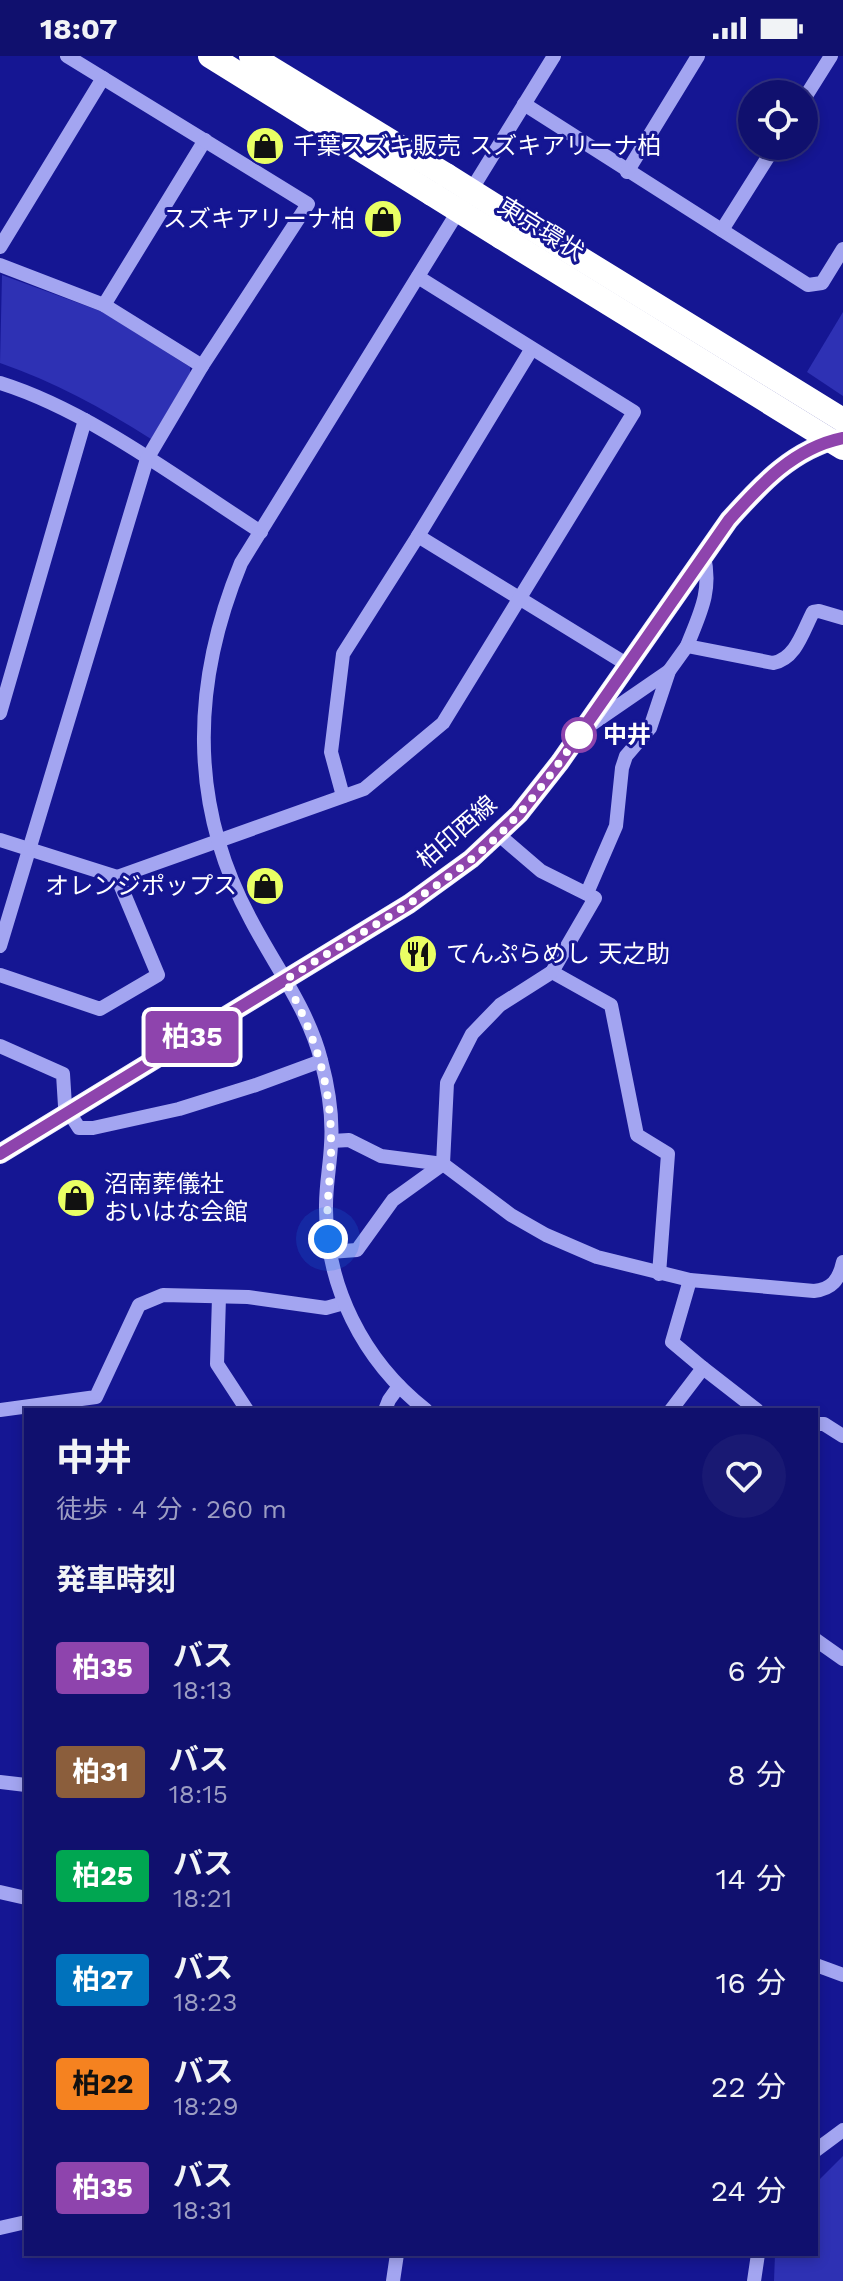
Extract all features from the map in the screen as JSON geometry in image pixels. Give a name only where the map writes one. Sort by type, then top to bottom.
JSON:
[{"type":"highway","name":"東京環状","points":[[210,56],[439,185],[840,437]]},
{"type":"highway","name":"東京環状","points":[[251,56],[439,185]]},
{"type":"main road","name":"柏印西線","points":[[3,1146],[69,1112],[441,883],[499,835],[582,731],[729,520],[768,479],[806,450],[840,437]]},
{"type":"street","points":[[0,946],[147,459],[202,366],[308,204],[67,56]]},
{"type":"street","points":[[424,1408],[399,1386],[371,1352],[344,1303],[330,1252],[326,1201],[332,1141],[329,1101],[321,1061],[312,1031],[250,919],[218,840],[205,775],[205,688],[226,598],[241,563],[554,56]]},
{"type":"street","points":[[627,172],[698,56]]},
{"type":"street","points":[[816,80],[831,56]]},
{"type":"street","points":[[0,247],[103,78]]},
{"type":"street","points":[[524,104],[808,285],[822,283],[843,249]]},
{"type":"street","points":[[104,305],[205,140]]},
{"type":"street","points":[[722,230],[766,160]]},
{"type":"street","points":[[0,265],[104,305],[202,366]]},
{"type":"street","points":[[0,840],[117,877],[364,789],[443,723],[634,412],[418,277]]},
{"type":"street","points":[[343,796],[331,752],[343,654],[531,350]]},
{"type":"street","points":[[0,383],[85,420],[261,532]]},
{"type":"street","points":[[0,713],[85,420]]},
{"type":"street","points":[[418,536],[628,665]]},
{"type":"street","points":[[587,893],[616,826],[626,756],[650,728],[669,671],[687,646],[707,595],[708,574],[704,556]]},
{"type":"street","points":[[687,646],[773,663],[784,661],[791,653],[813,612],[843,618]]},
{"type":"street","points":[[582,731],[669,671]]},
{"type":"street","points":[[443,1164],[447,1083],[472,1034],[500,1005],[552,972],[595,898],[541,871],[499,835]]},
{"type":"street","points":[[0,975],[100,1009],[158,975],[117,877]]},
{"type":"street","points":[[552,972],[611,1005],[637,1135],[668,1154],[659,1274]]},
{"type":"street","points":[[0,1046],[63,1074],[65,1106],[79,1128],[93,1128],[179,1109],[321,1061]]},
{"type":"street","points":[[332,1141],[349,1140],[381,1156],[443,1164],[489,1200],[546,1235],[597,1257],[659,1274],[690,1280],[814,1291],[826,1290],[836,1282],[843,1262]]},
{"type":"street","points":[[330,1252],[357,1250],[393,1200],[443,1164]]},
{"type":"street","points":[[690,1280],[672,1342],[754,1408]]},
{"type":"street","points":[[32,1408],[97,1404],[139,1305],[163,1295],[248,1297],[326,1308],[344,1303]]},
{"type":"street","points":[[219,1297],[217,1364],[246,1408]]},
{"type":"street","points":[[673,1408],[703,1368]]},
{"type":"street","points":[[386,1408],[399,1386]]},
{"type":"street","points":[[0,1410],[24,1409]]},
{"type":"street","points":[[818,1424],[824,1424],[843,1436]]},
{"type":"street","points":[[818,1641],[843,1659]]},
{"type":"street","points":[[0,1782],[24,1785]]},
{"type":"street","points":[[0,1892],[24,1898]]},
{"type":"street","points":[[818,1966],[843,1975]]},
{"type":"street","points":[[818,2149],[843,2130]]},
{"type":"street","points":[[0,2228],[24,2222]]},
{"type":"street","points":[[393,2281],[397,2256]]},
{"type":"street","points":[[754,2281],[758,2256]]},
{"type":"shaded area","points":[[2,275],[103,312],[190,367],[190,373],[151,439],[78,396],[0,363]]},
{"type":"shaded area","points":[[843,312],[843,396],[807,372]]},
{"type":"shaded area","points":[[843,2156],[843,2281],[774,2281],[775,2256],[818,2256],[818,2181]]},
{"type":"bus line","name":"柏35","points":[[0,1154],[409,904],[471,859],[519,814],[560,762],[729,520],[749,497],[806,450],[843,438]]},
{"type":"place","name":"千葉スズキ販売 スズキアリーナ柏","points":[[265,146]]},
{"type":"place","name":"スズキアリーナ柏","points":[[383,219]]},
{"type":"place","name":"中井","points":[[579,735]]},
{"type":"place","name":"オレンジポップス","points":[[265,886]]},
{"type":"place","name":"てんぷらめし 天之助","points":[[418,954]]},
{"type":"place","name":"沼南葬儀社 おいはな会館","points":[[76,1198]]},
{"type":"route","points":[[328,1239],[326,1201],[332,1141],[329,1101],[312,1031],[285,980],[409,904],[471,859],[519,814],[582,731],[579,735]]}]
